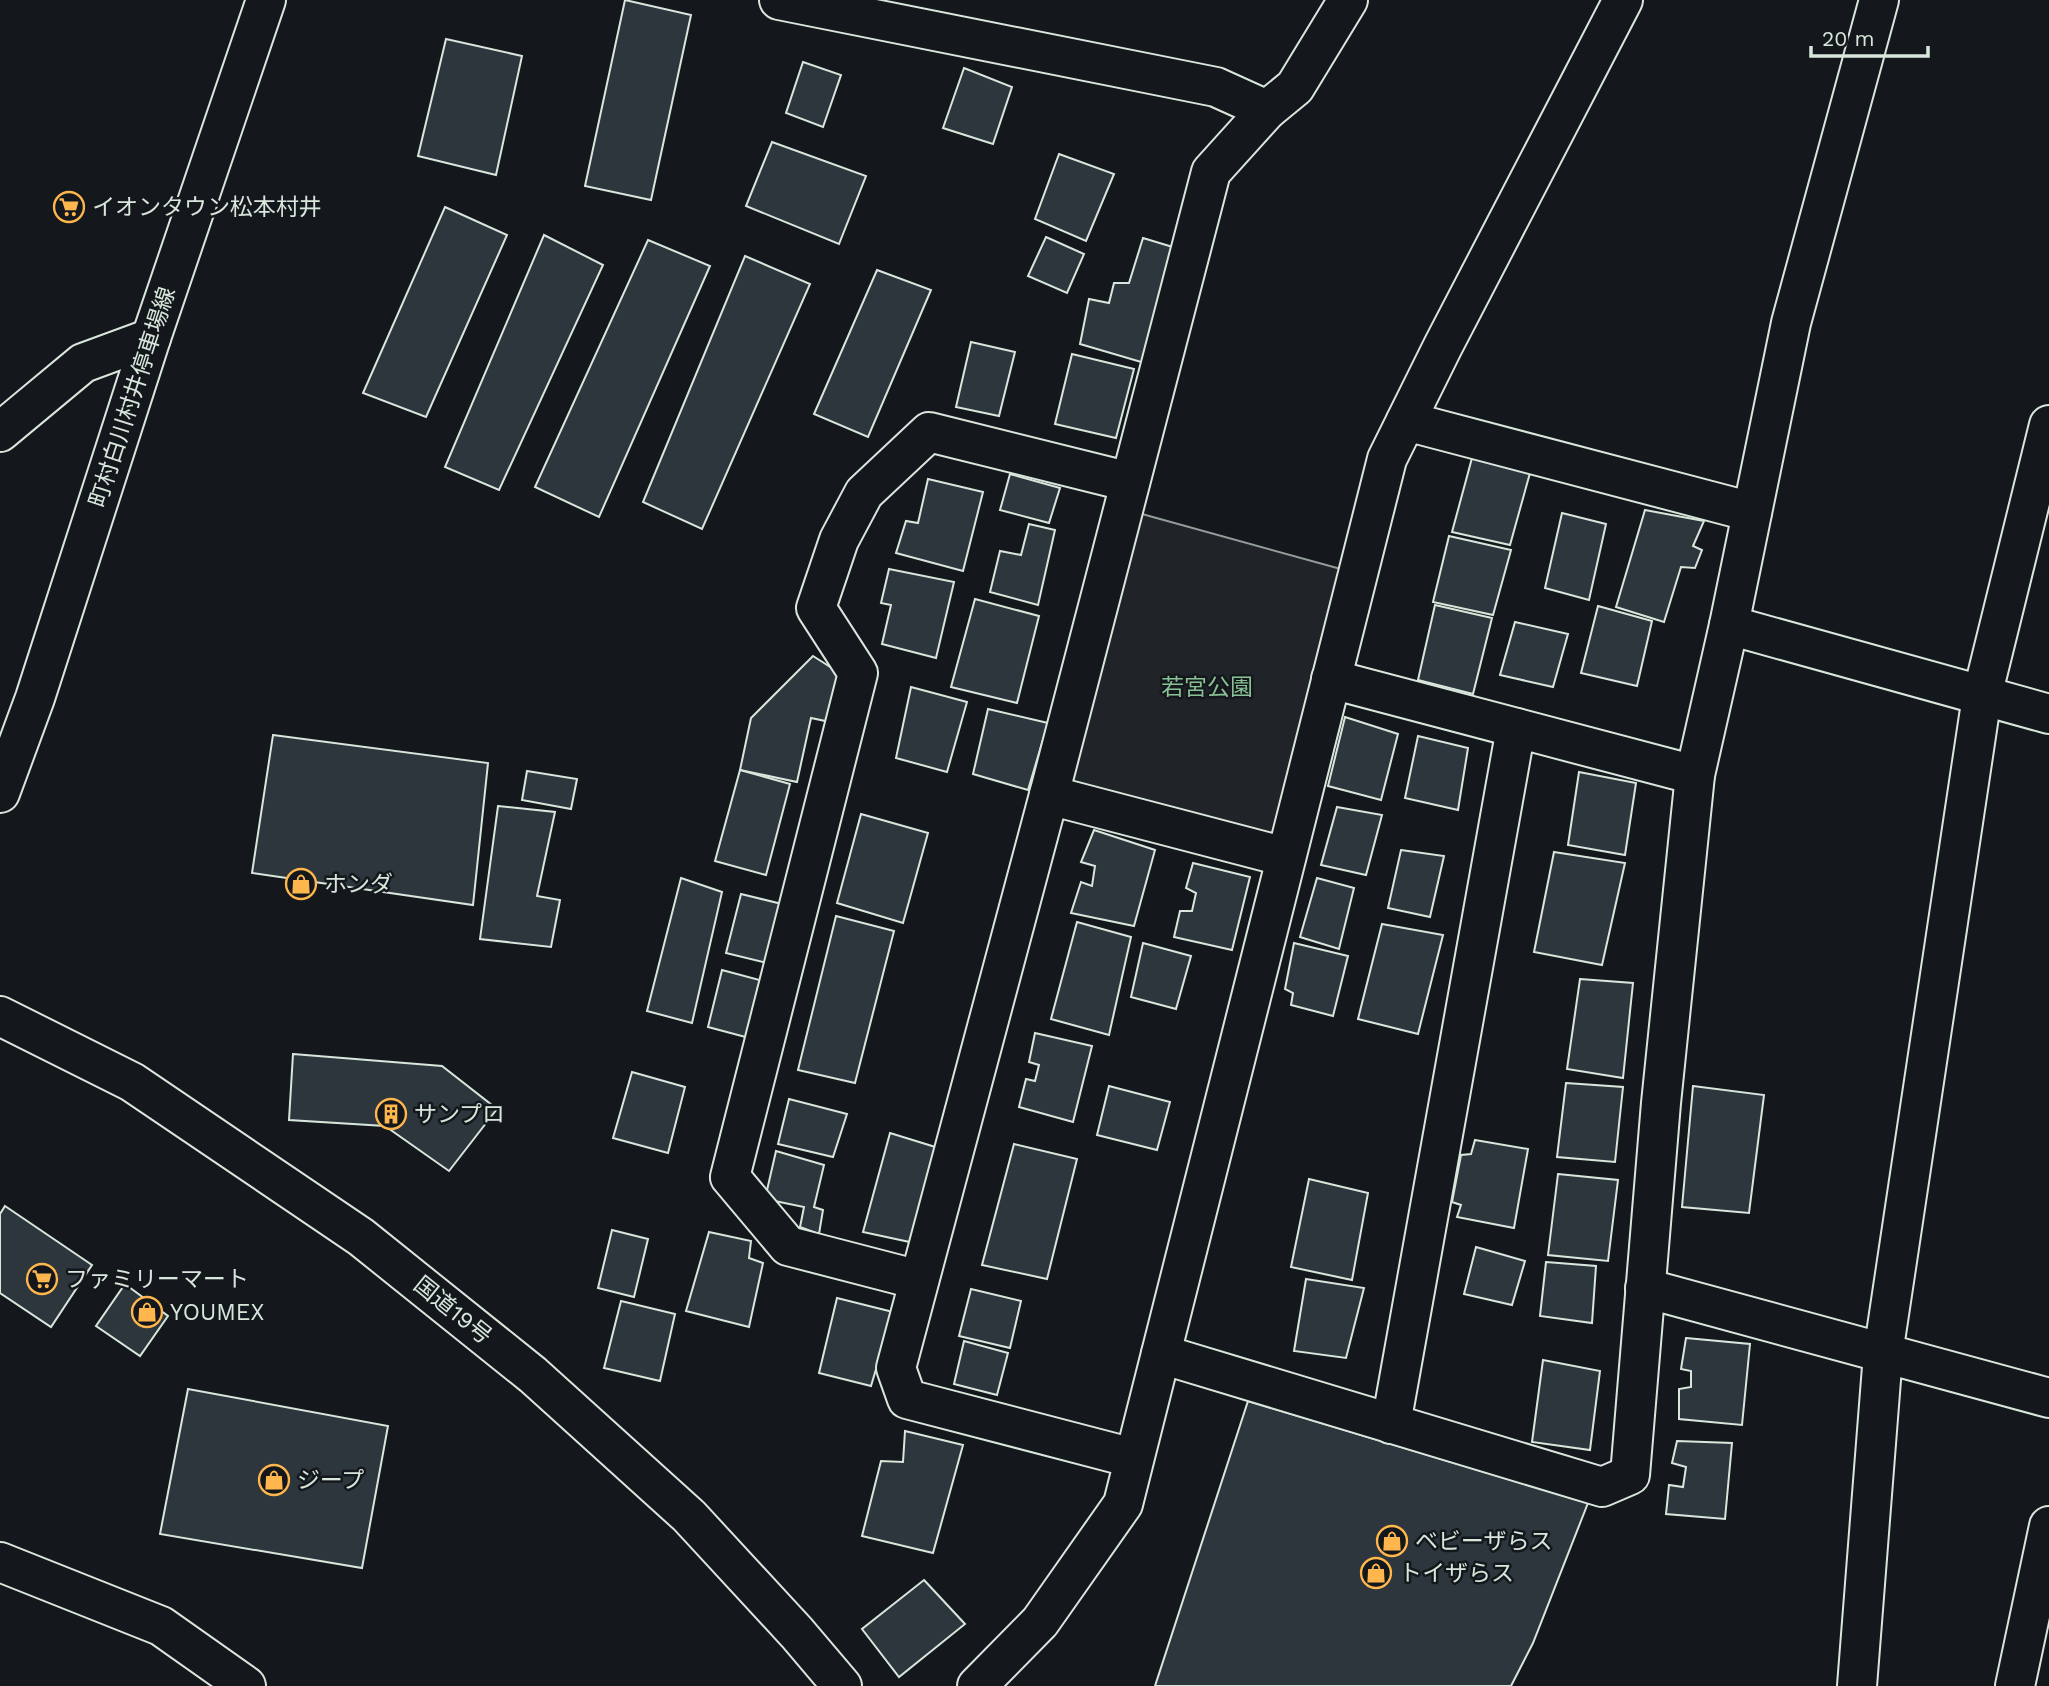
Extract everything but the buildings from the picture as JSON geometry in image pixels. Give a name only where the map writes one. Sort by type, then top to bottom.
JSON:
[{"type":"main road","name":"町村白川村井停車場線","points":[[0,793],[35,698],[151,338],[266,0]]},
{"type":"main road","points":[[779,0],[1216,87],[1267,110]]},
{"type":"main road","points":[[1133,1458],[907,1399],[896,1368],[1211,172],[1267,110],[1295,87],[1348,0]]},
{"type":"main road","points":[[977,1686],[1040,1622],[1123,1504],[1387,459],[1623,0]]},
{"type":"main road","points":[[1160,1354],[1602,1487],[1630,1475],[1661,1103],[1695,775],[1791,323],[1879,0]]},
{"type":"main road","points":[[0,432],[83,363],[151,338]]},
{"type":"main road","points":[[1406,421],[1752,512]]},
{"type":"main road","points":[[1857,1686],[1883,1354],[1982,696],[2049,425]]},
{"type":"main road","points":[[919,1280],[788,1245],[730,1177],[858,673],[816,607],[839,540],[864,493],[929,432],[1130,482]]},
{"type":"main road","points":[[1729,625],[2049,714]]},
{"type":"main road","points":[[1331,679],[1695,775]]},
{"type":"main road","points":[[1391,1423],[1516,728]]},
{"type":"main road","points":[[1049,795],[1286,858]]},
{"type":"main road","name":"国道19号","points":[[0,1016],[132,1082],[361,1237],[533,1375],[689,1516],[842,1686]]},
{"type":"main road","points":[[1645,1288],[2049,1398]]},
{"type":"main road","points":[[2015,1686],[2049,1526]]},
{"type":"main road","points":[[0,1562],[161,1626],[246,1686]]},
{"type":"green space","name":"若宮公園","points":[[1142,514],[1348,571],[1280,843],[1069,785]]},
{"type":"place","name":"イオンタウン松本村井","points":[[69,207]]},
{"type":"place","name":"ホンダ","points":[[301,884]]},
{"type":"place","name":"サンプロ","points":[[391,1114]]},
{"type":"place","name":"ファミリーマート","points":[[42,1279]]},
{"type":"place","name":"YOUMEX","points":[[147,1312]]},
{"type":"place","name":"ジープ","points":[[274,1480]]},
{"type":"place","name":"ベビーザらス","points":[[1392,1541]]},
{"type":"place","name":"トイザらス","points":[[1376,1573]]}]
